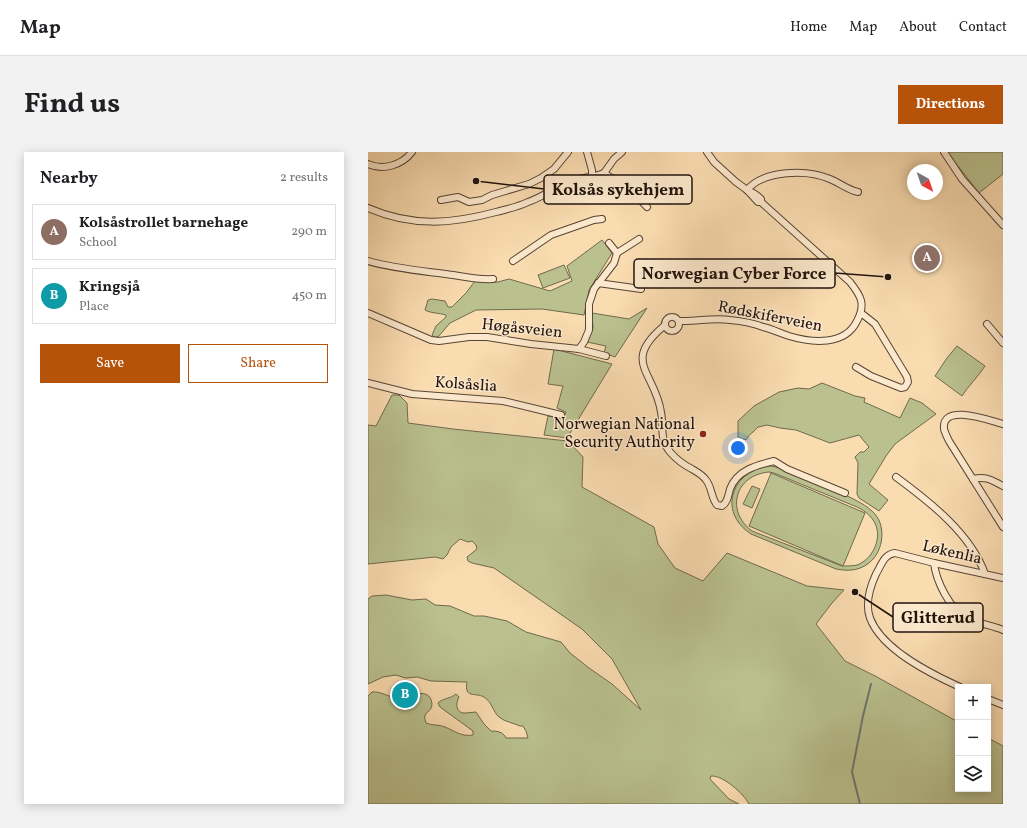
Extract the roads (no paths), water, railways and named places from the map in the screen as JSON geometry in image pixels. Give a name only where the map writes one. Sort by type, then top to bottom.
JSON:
[{"type":"street","points":[[368,164],[380,168],[391,166],[400,162],[412,152]]},
{"type":"street","points":[[441,200],[458,197],[469,202],[482,200],[492,195],[528,184],[541,178],[554,168],[568,152]]},
{"type":"street","points":[[587,152],[592,170],[592,177]]},
{"type":"street","points":[[368,208],[386,216],[421,222],[451,221],[486,215],[528,203],[582,177],[592,177],[604,173],[614,159],[622,152]]},
{"type":"street","points":[[707,152],[714,162],[747,190],[758,203],[761,202],[850,282],[861,299],[861,312],[875,324],[907,377],[908,382],[905,387],[901,388],[871,376],[856,367]]},
{"type":"street","points":[[944,152],[962,179],[1003,225]]},
{"type":"street","points":[[604,173],[627,187],[647,207]]},
{"type":"street","points":[[747,190],[753,185],[778,175],[802,173],[824,176],[852,191],[858,192]]},
{"type":"street","points":[[512,261],[552,235],[594,220],[602,219]]},
{"type":"street","points":[[579,349],[589,330],[589,304],[594,289],[614,263],[617,253],[639,239]]},
{"type":"street","points":[[609,243],[617,253]]},
{"type":"street","points":[[368,261],[393,267],[480,279],[493,279]]},
{"type":"street","points":[[598,283],[641,289]]},
{"type":"street","name":"Høgåsveien","points":[[368,312],[431,340],[439,341],[488,336],[531,344],[579,349],[606,356]]},
{"type":"street","name":"Rødskiferveien","points":[[665,328],[665,321],[668,317],[673,317],[679,322],[722,318],[764,327],[790,336],[813,341],[827,341],[844,335],[850,331],[855,325],[861,312]]},
{"type":"street","name":"Rødskiferveien","points":[[665,328],[670,332],[675,331],[679,328],[679,322]]},
{"type":"street","points":[[987,324],[1003,343]]},
{"type":"street","name":"Rødskiferveien","points":[[665,328],[652,337],[646,346],[642,357],[645,372],[662,412],[663,440],[670,452],[680,461],[705,478],[717,505],[722,506],[727,502],[731,487],[743,472],[760,464],[774,462],[787,469],[845,493]]},
{"type":"street","name":"Kolsåslia","points":[[368,383],[412,394],[503,401],[561,415]]},
{"type":"street","points":[[1003,424],[961,414],[949,417],[945,422],[944,428],[949,441],[1003,527]]},
{"type":"street","points":[[896,477],[964,536],[982,564],[985,574]]},
{"type":"street","points":[[973,479],[982,477],[987,478],[1003,486]]},
{"type":"street","name":"Løkenlia","points":[[955,685],[930,673],[911,661],[882,636],[870,618],[868,601],[872,584],[886,557],[890,553],[1003,578]]},
{"type":"street","points":[[934,563],[937,579],[953,607],[968,619],[1003,630]]},
{"type":"street","points":[[991,700],[1003,705]]},
{"type":"waterway","points":[[860,804],[852,772],[871,684]]},
{"type":"place","name":"Kolsås sykehjem","points":[[476,181]]},
{"type":"place","name":"Kolsåstrollet barnehage","points":[[927,258]]},
{"type":"place","name":"Norwegian Cyber Force","points":[[888,277]]},
{"type":"place","name":"Norwegian National Security Authority","points":[[703,434]]},
{"type":"place","name":"Glitterud","points":[[855,592]]},
{"type":"place","name":"Kringsjå","points":[[405,695]]}]
